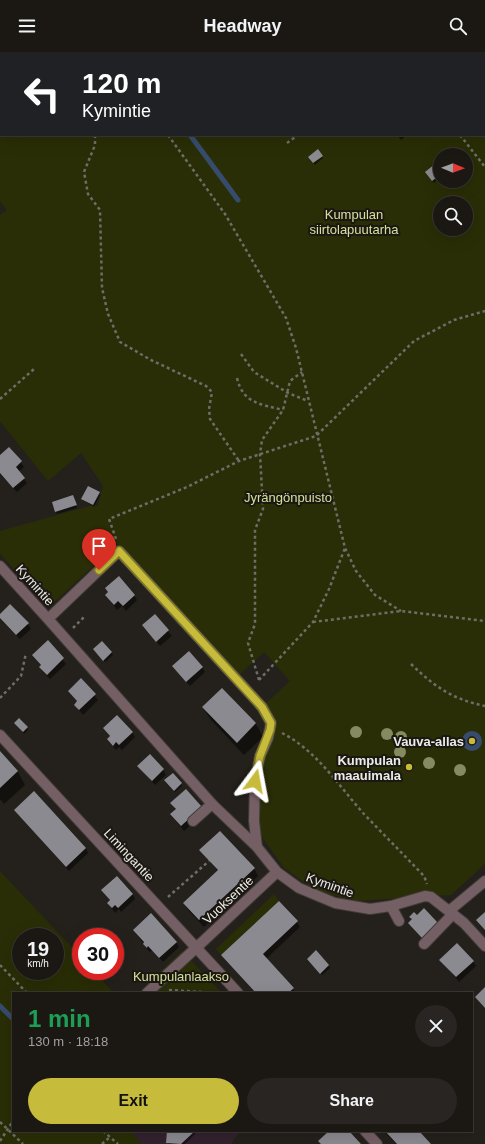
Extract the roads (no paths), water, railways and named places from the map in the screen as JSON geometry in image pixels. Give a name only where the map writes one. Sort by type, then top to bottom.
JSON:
[{"type":"street","name":"Kymintie","points":[[48,619],[119,551],[268,716],[271,723],[270,730],[260,756],[255,781],[254,821],[257,847]]},
{"type":"street","name":"Kymintie","points":[[0,566],[212,804],[257,847],[277,872],[299,888],[335,903],[370,909],[391,906],[425,896],[431,897],[451,912]]},
{"type":"street","name":"Limingantie","points":[[0,735],[237,992]]},
{"type":"street","points":[[193,821],[212,804]]},
{"type":"street","name":"Vuoksentie","points":[[151,990],[277,872]]},
{"type":"street","points":[[424,944],[451,912],[485,880]]},
{"type":"street","points":[[391,906],[399,921]]},
{"type":"street","points":[[451,912],[485,946]]},
{"type":"street","points":[[366,1132],[377,1144]]},
{"type":"water","name":"Vauva-allas","points":[[472,731],[479,734],[482,741],[479,748],[472,751],[465,748],[462,741],[465,734]]},
{"type":"waterway","points":[[191,136],[238,200]]},
{"type":"waterway","points":[[0,1006],[12,1018]]},
{"type":"place","name":"Vauva-allas","points":[[472,741]]},
{"type":"place","name":"Kumpulan maauimala","points":[[409,767]]},
{"type":"park label","name":"Kumpulan siirtolapuutarha","points":[[354,222]]},
{"type":"park label","name":"Jyrängönpuisto","points":[[288,497]]},
{"type":"park label","name":"Kumpulanlaakso","points":[[181,976]]}]
